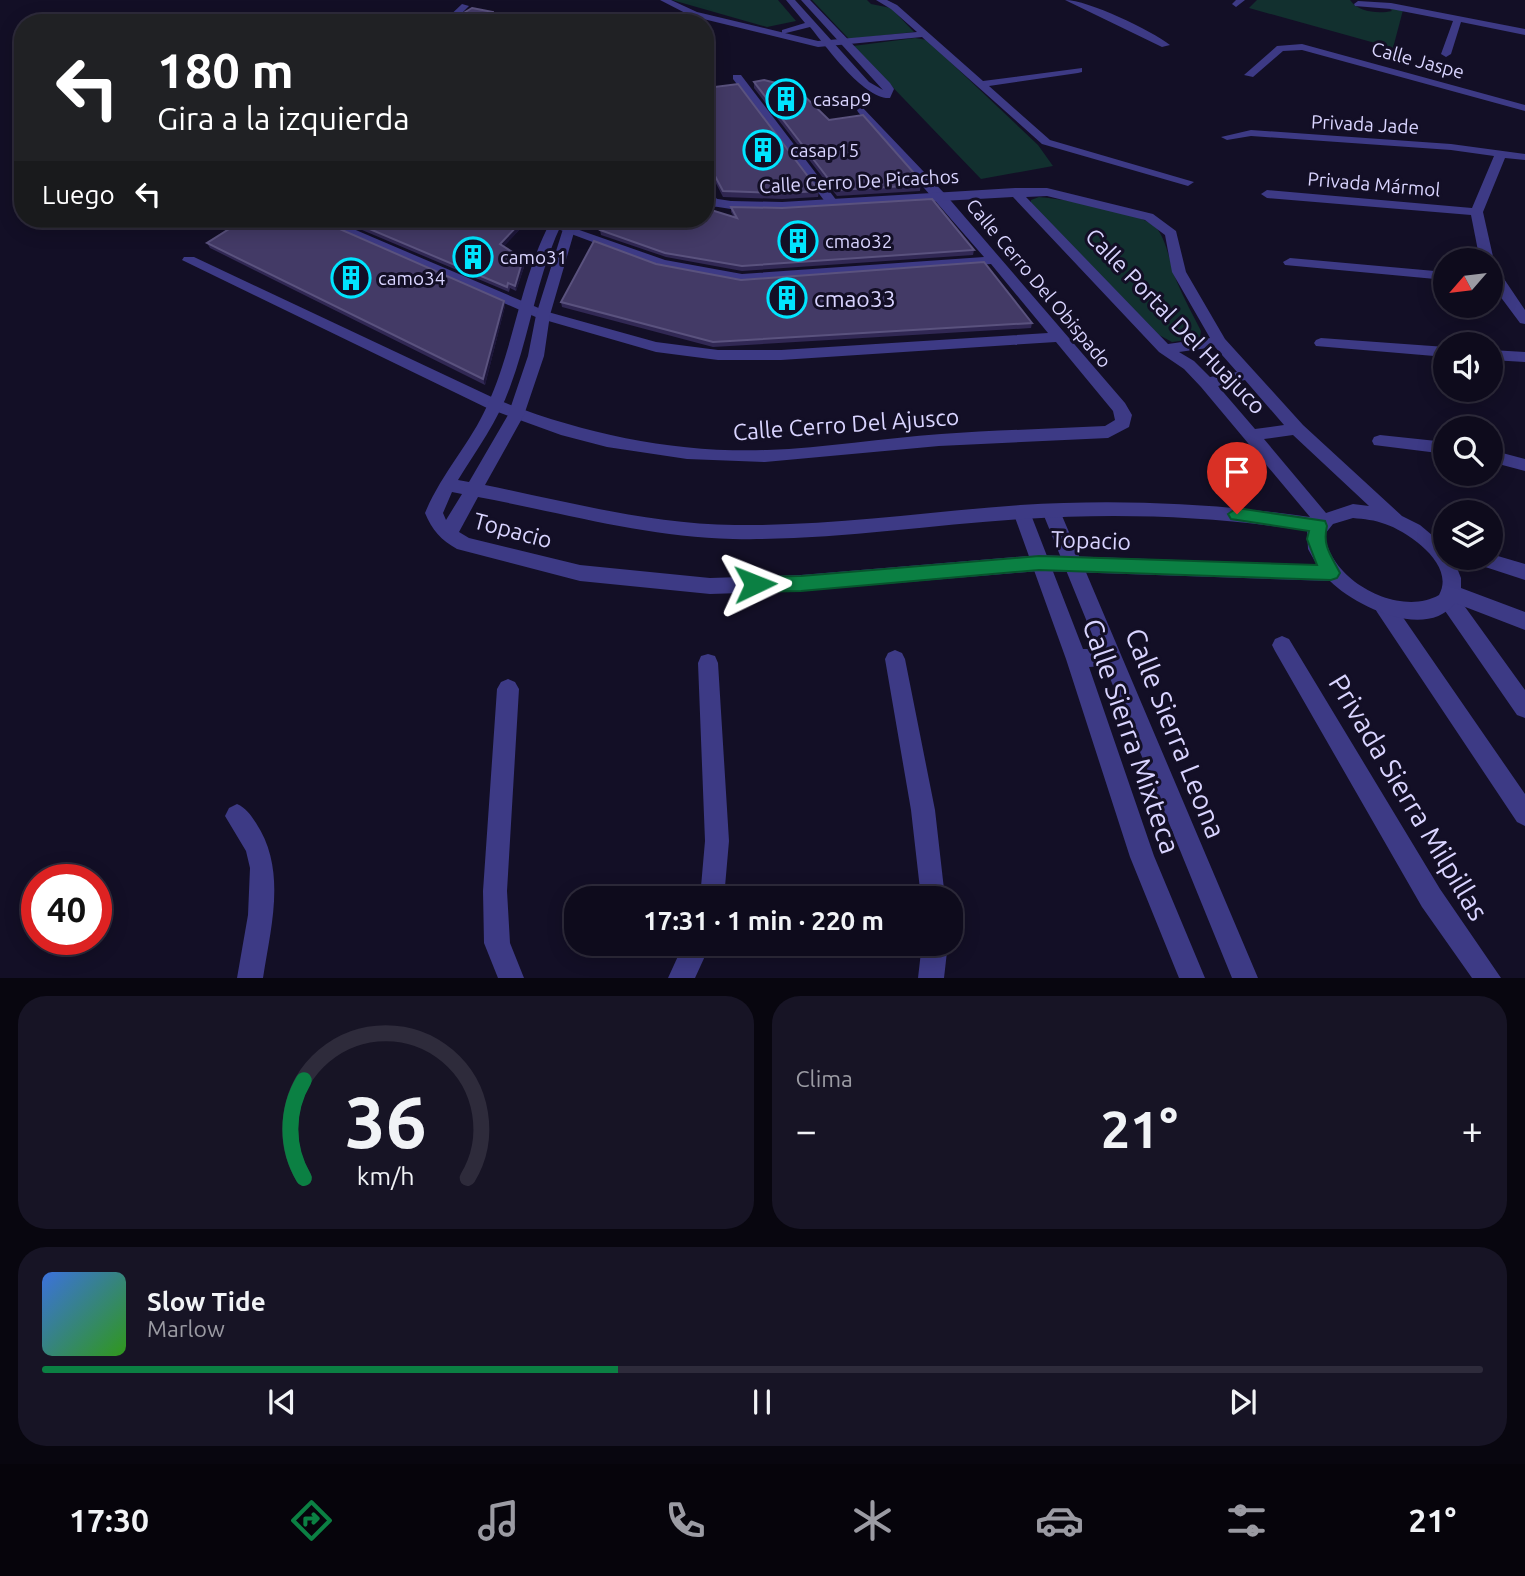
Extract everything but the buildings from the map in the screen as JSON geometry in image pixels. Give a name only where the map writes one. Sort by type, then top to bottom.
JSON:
[{"type":"street","points":[[664,0],[694,14]]},
{"type":"street","points":[[790,0],[871,89],[886,96],[889,89],[886,85],[805,0]]},
{"type":"street","points":[[880,0],[894,7],[1046,142],[1188,183]]},
{"type":"street","points":[[1069,0],[1089,7],[1165,45]]},
{"type":"street","points":[[1089,7],[1099,0]]},
{"type":"street","points":[[1358,4],[1391,6],[1525,32]]},
{"type":"street","points":[[456,14],[465,6]]},
{"type":"street","points":[[714,19],[763,31],[826,41],[924,34]]},
{"type":"street","points":[[1446,54],[1458,19]]},
{"type":"street","points":[[785,32],[811,24]]},
{"type":"street","points":[[763,31],[785,32],[826,41]]},
{"type":"street","name":"Calle Jaspe","points":[[1249,75],[1280,48],[1302,47],[1525,108]]},
{"type":"street","points":[[980,85],[1078,70]]},
{"type":"street","points":[[737,77],[833,204]]},
{"type":"street","name":"Calle Cerro Del Obispado","points":[[862,110],[942,197],[1057,337],[1119,407],[1124,415],[1123,423]]},
{"type":"street","name":"Privada Jade","points":[[1227,138],[1251,133],[1430,145],[1525,157]]},
{"type":"street","points":[[1485,248],[1477,212],[1501,153]]},
{"type":"street","name":"Calle Cerro De Picachos","points":[[714,202],[762,206],[833,204],[1015,192],[1047,192],[1071,197],[1157,221],[1171,234],[1179,272],[1219,342]]},
{"type":"street","name":"Calle Portal Del Huajuco","points":[[1015,192],[1164,349],[1189,365],[1207,383],[1321,523]]},
{"type":"street","name":"Privada Mármol","points":[[1267,194],[1477,212]]},
{"type":"street","points":[[341,228],[543,315],[656,346],[718,355],[781,355],[1057,337]]},
{"type":"street","points":[[449,485],[494,407],[511,362],[524,305],[562,228]]},
{"type":"street","points":[[448,534],[516,415],[536,356],[564,228]]},
{"type":"street","points":[[577,228],[662,263],[742,278],[995,260]]},
{"type":"street","name":"Calle Cerro Del Ajusco","points":[[189,260],[458,387],[494,407],[602,440],[701,453],[762,456],[938,440],[1108,432],[1123,423]]},
{"type":"street","points":[[1290,262],[1433,275]]},
{"type":"street","points":[[1503,291],[1525,320]]},
{"type":"street","points":[[1164,349],[1219,342]]},
{"type":"street","name":"Calle Portal Del Huajuco","points":[[1219,342],[1297,429],[1395,520]]},
{"type":"street","points":[[1321,344],[1433,351]]},
{"type":"street","points":[[1503,356],[1525,357]]},
{"type":"street","points":[[1207,383],[1246,375]]},
{"type":"street","points":[[1251,435],[1297,429]]},
{"type":"street","points":[[1380,441],[1433,447]]},
{"type":"street","points":[[1503,459],[1525,465]]},
{"type":"street","name":"Topacio","points":[[1321,523],[1218,512],[1051,511],[841,528],[732,532],[665,529],[616,521],[449,485],[434,513],[438,523],[448,534],[486,551],[580,573],[709,586],[801,583],[1039,563],[1331,573]]},
{"type":"street","name":"Calle Sierra Leona","points":[[1051,511],[1245,978]]},
{"type":"street","points":[[1433,542],[1395,520],[1374,513],[1353,511],[1335,513],[1321,523],[1315,539],[1320,555],[1331,573],[1364,598],[1384,606],[1410,611],[1433,609],[1450,596],[1453,578],[1450,570]]},
{"type":"street","name":"Calle Sierra Mixteca","points":[[1022,512],[1076,659],[1142,857],[1192,978]]},
{"type":"street","points":[[1503,565],[1525,572]]},
{"type":"street","points":[[1450,596],[1525,621]]},
{"type":"street","points":[[1450,596],[1525,708]]},
{"type":"street","points":[[1384,606],[1525,814]]},
{"type":"street","name":"Privada Sierra Milpillas","points":[[1282,645],[1431,898],[1488,978]]},
{"type":"street","points":[[1076,659],[1112,657]]},
{"type":"street","points":[[895,659],[923,810],[932,886]]},
{"type":"street","points":[[708,663],[717,841],[713,886]]},
{"type":"street","points":[[508,689],[495,891],[497,943],[511,978]]},
{"type":"street","points":[[237,816],[258,850],[261,864],[261,889],[250,978]]},
{"type":"street","points":[[681,978],[692,956]]},
{"type":"street","points":[[932,978],[933,956]]},
{"type":"green space","points":[[672,0],[778,0],[796,21],[767,27]]},
{"type":"green space","points":[[812,0],[867,0],[871,4],[891,8],[914,32],[849,39]]},
{"type":"green space","points":[[1257,0],[1350,0],[1369,11],[1392,11],[1389,8],[1403,10],[1393,48],[1249,8]]},
{"type":"green space","points":[[915,38],[927,40],[1038,145],[1053,166],[981,179],[853,46]]},
{"type":"green space","points":[[1039,197],[1121,212],[1150,223],[1158,230],[1177,282],[1201,331],[1200,338],[1172,342],[1159,335],[1031,205],[1031,200]]},
{"type":"place","name":"casap9","points":[[786,99]]},
{"type":"place","name":"casap15","points":[[763,150]]},
{"type":"place","name":"cmao32","points":[[798,241]]},
{"type":"place","name":"camo31","points":[[473,257]]},
{"type":"place","name":"camo34","points":[[351,278]]},
{"type":"place","name":"cmao33","points":[[787,298]]},
{"type":"route","points":[[755,584],[801,583],[1039,563],[1331,573],[1320,555],[1315,539],[1319,526],[1237,514]]}]
